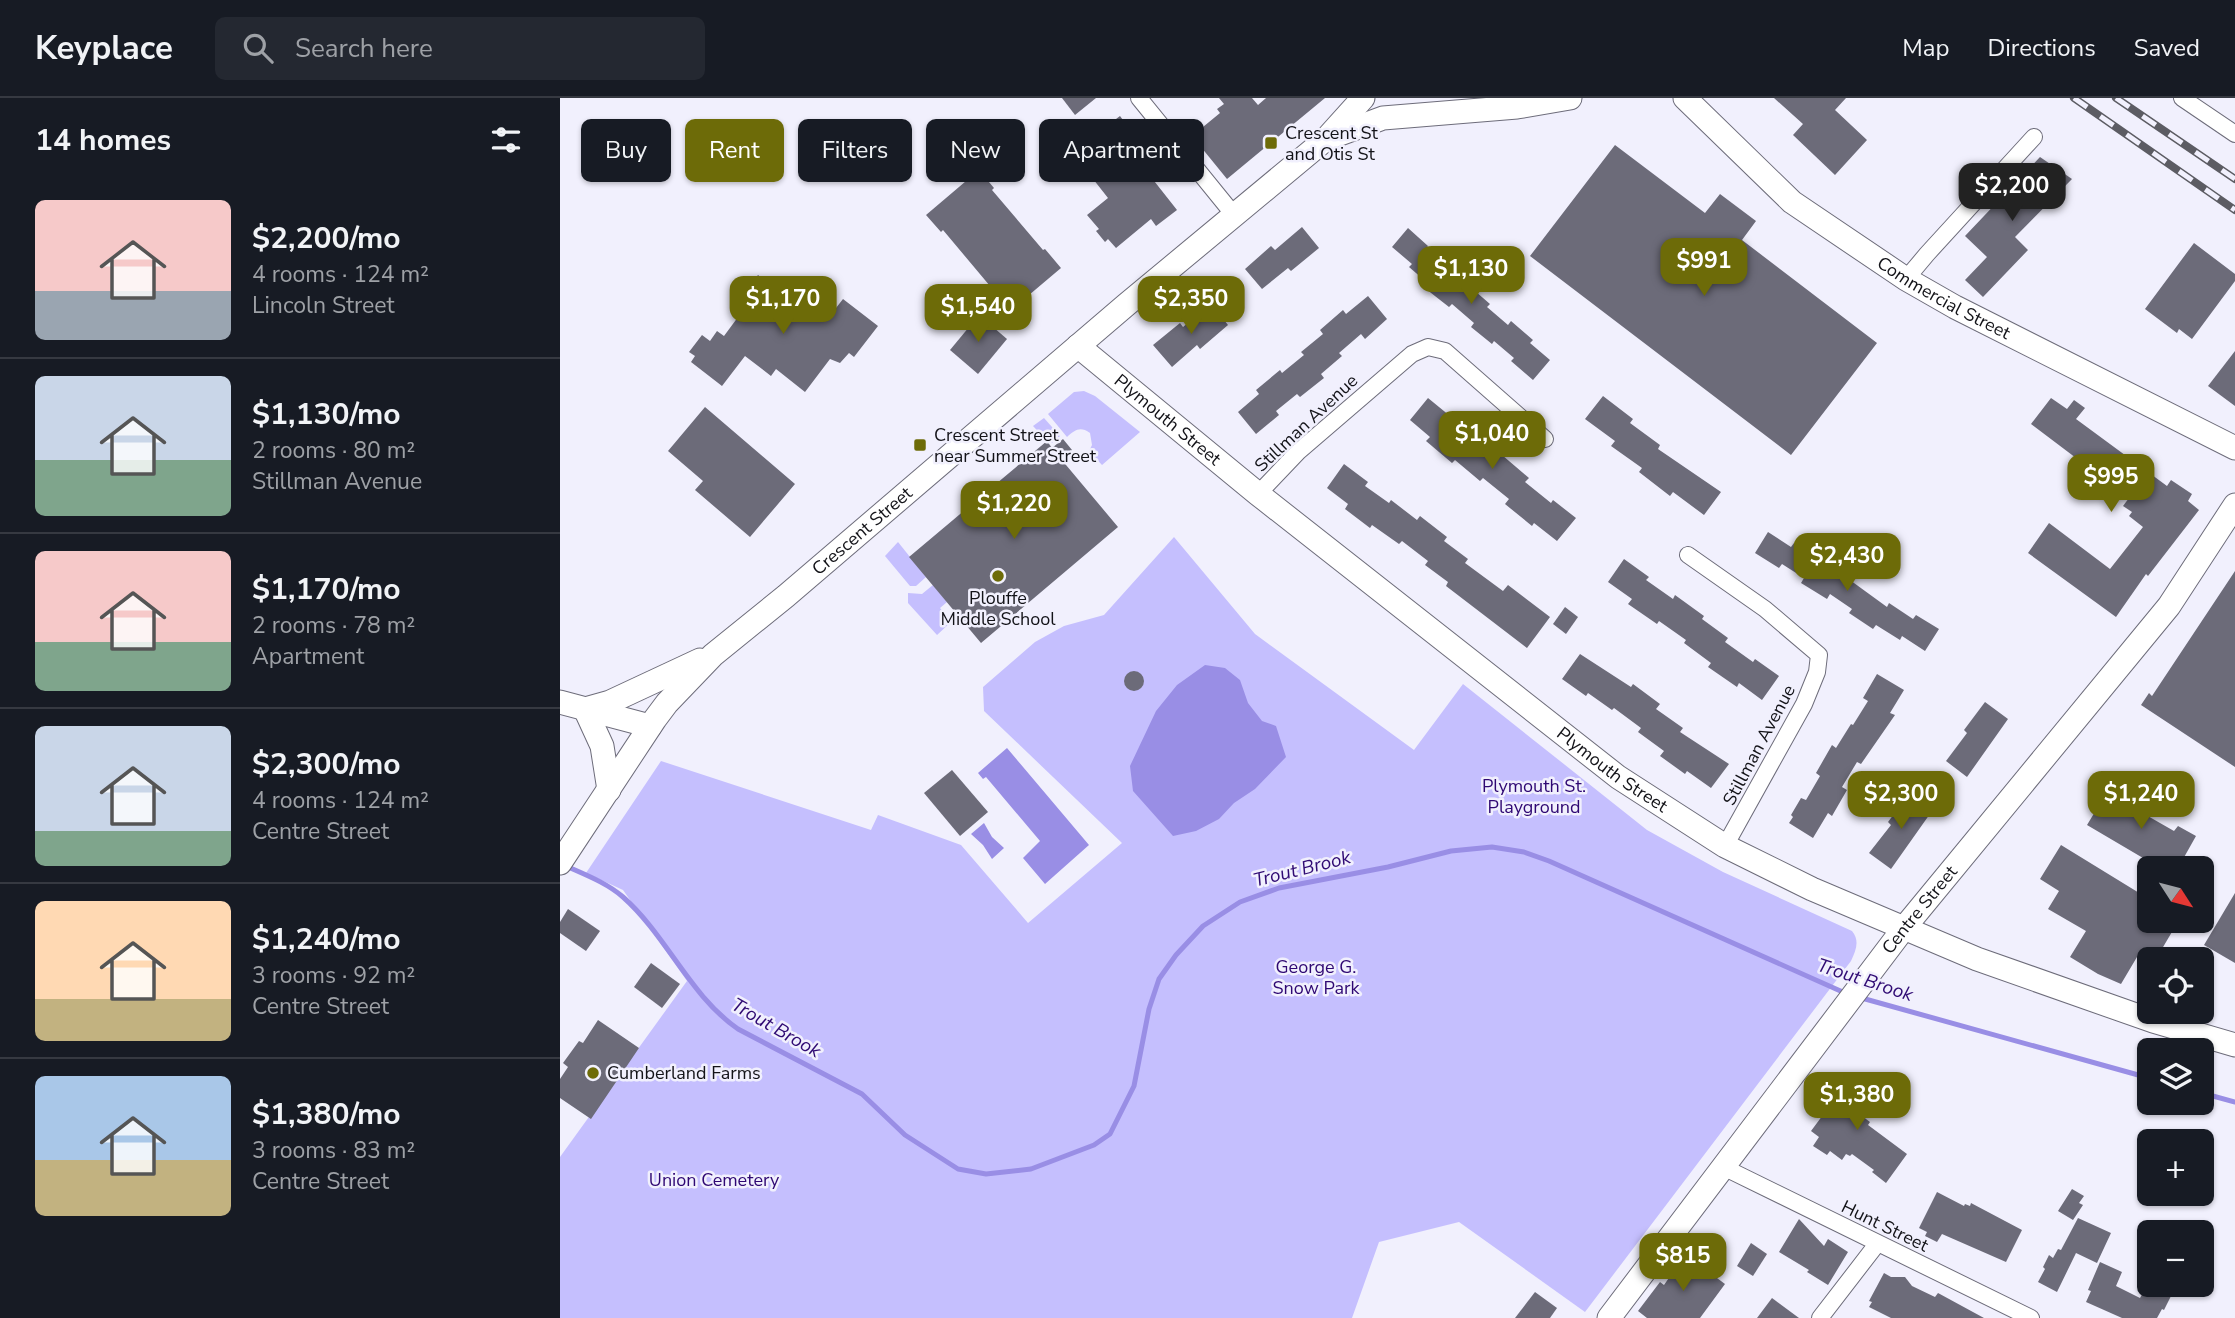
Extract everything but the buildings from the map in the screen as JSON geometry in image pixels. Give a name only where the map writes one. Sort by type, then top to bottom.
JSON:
[{"type":"main road","name":"Crescent Street","points":[[566,854],[650,726],[667,703],[713,655],[1326,139],[1363,98]]},
{"type":"main road","points":[[1326,139],[1383,118],[1517,107],[1570,98]]},
{"type":"main road","name":"Commercial Street","points":[[1685,98],[1792,202],[1906,279],[1955,307],[2235,448]]},
{"type":"main road","name":"Plymouth Street","points":[[1078,346],[1258,494],[1618,777],[1725,846],[1812,889],[1977,959],[2153,1021],[2235,1045]]},
{"type":"main road","name":"Centre Street","points":[[1609,1318],[1904,928],[2169,606],[2235,505]]},
{"type":"main road","points":[[585,709],[611,702],[713,655]]},
{"type":"main road","points":[[560,702],[650,726]]},
{"type":"main road","points":[[585,709],[602,746],[609,790]]},
{"type":"street","points":[[1139,98],[1234,215]]},
{"type":"street","points":[[2182,98],[2235,134]]},
{"type":"street","points":[[1906,279],[2034,136]]},
{"type":"street","name":"Stillman Avenue","points":[[1258,494],[1307,444],[1412,354],[1428,348],[1445,351],[1545,439]]},
{"type":"street","name":"Stillman Avenue","points":[[1688,555],[1765,609],[1819,655],[1817,672],[1804,704],[1725,846]]},
{"type":"street","name":"Hunt Street","points":[[1723,1167],[2031,1318]]},
{"type":"street","points":[[1820,1318],[1877,1244]]},
{"type":"green space","points":[[1084,391],[1095,396],[1140,432],[1102,465],[1089,451],[1092,445],[1090,433],[1078,430],[1067,437],[1048,414],[1074,392]]},
{"type":"green space","points":[[1044,418],[1060,436],[1052,443],[1033,426]]},
{"type":"green space","name":"George G. Snow Park","points":[[1174,537],[1255,634],[1414,750],[1463,684],[1647,830],[1723,872],[1852,931],[1856,938],[1851,961],[1585,1312],[1459,1222],[1379,1242],[1352,1318],[560,1318],[560,1157],[687,981],[623,890],[586,873],[661,761],[871,830],[878,815],[961,845],[1028,923],[1122,843],[984,711],[983,687],[1035,642],[1064,626],[1104,615]]},
{"type":"green space","points":[[898,542],[926,577],[916,586],[910,586],[885,556]]},
{"type":"green space","points":[[933,585],[947,602],[940,608],[951,622],[937,635],[908,603],[908,593],[922,594]]},
{"type":"shaded area","points":[[1205,665],[1225,668],[1240,680],[1248,703],[1262,721],[1276,726],[1286,757],[1255,789],[1234,803],[1219,819],[1196,831],[1173,836],[1133,791],[1130,766],[1156,711],[1177,685]]},
{"type":"shaded area","points":[[1007,748],[1089,845],[1045,884],[1023,858],[1040,841],[986,777],[983,779],[978,773]]},
{"type":"shaded area","points":[[984,823],[992,837],[1004,848],[992,859],[983,845],[971,834]]},
{"type":"waterway","name":"Trout Brook","points":[[566,866],[603,883],[623,897],[653,929],[706,1000],[738,1029],[862,1094],[905,1135],[958,1169],[986,1174],[1031,1169],[1094,1145],[1110,1134],[1134,1086],[1149,1009],[1159,979],[1176,955],[1203,926],[1240,902],[1279,888],[1388,867],[1451,851],[1492,847],[1524,852],[1549,861],[1845,993]]},
{"type":"waterway","name":"Trout Brook","points":[[1858,997],[2137,1075]]},
{"type":"waterway","name":"Trout Brook","points":[[2214,1096],[2235,1102]]},
{"type":"railway","points":[[2074,98],[2235,210]]},
{"type":"railway","points":[[2116,98],[2235,179]]},
{"type":"place","name":"Crescent St and Otis St","points":[[1271,143]]},
{"type":"place","name":"Crescent Street near Summer Street","points":[[920,445]]},
{"type":"place","name":"Plouffe Middle School","points":[[998,576]]},
{"type":"place","name":"Cumberland Farms","points":[[593,1073]]},
{"type":"park label","name":"Plymouth St. Playground","points":[[1534,796]]},
{"type":"park label","name":"Union Cemetery","points":[[714,1180]]}]
